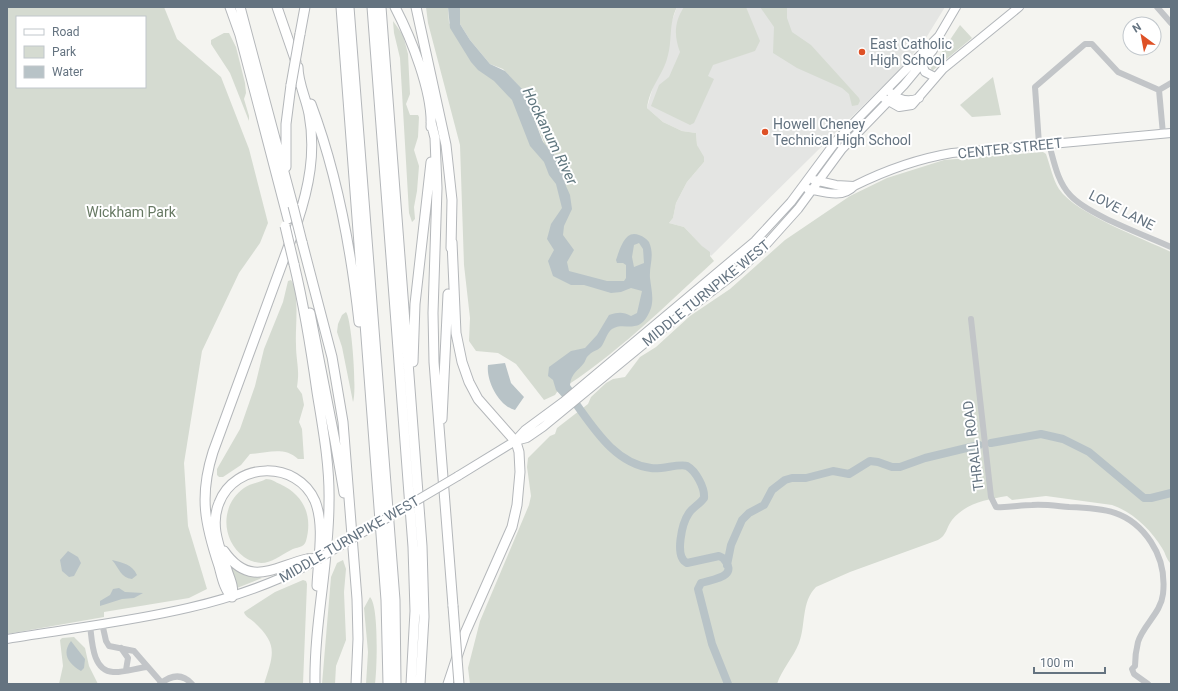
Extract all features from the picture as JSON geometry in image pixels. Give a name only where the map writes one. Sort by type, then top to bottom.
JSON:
[{"type":"highway","points":[[230,7],[264,126],[296,259],[335,441],[348,532],[354,552]]},
{"type":"highway","points":[[240,7],[330,346],[339,390],[345,437],[354,552],[358,631],[356,684]]},
{"type":"highway","points":[[277,7],[320,130],[338,198],[351,264],[360,336],[368,364]]},
{"type":"highway","points":[[289,189],[285,135],[290,85],[305,7]]},
{"type":"highway","points":[[341,7],[386,604],[388,684]]},
{"type":"highway","points":[[349,7],[395,608],[396,684]]},
{"type":"highway","points":[[372,7],[413,547],[415,611],[412,684]]},
{"type":"highway","points":[[381,7],[424,581],[420,684]]},
{"type":"highway","points":[[395,7],[418,60],[427,96],[434,138],[437,188],[433,353],[459,684]]},
{"type":"highway","points":[[416,7],[446,146],[451,187],[456,333],[464,369],[471,387],[481,403],[515,441],[519,452],[520,472],[519,497],[514,520],[503,551],[465,633],[448,684]]},
{"type":"highway","points":[[232,597],[226,588],[208,532],[204,507],[205,484],[213,452],[292,237],[308,186],[312,158],[311,130],[298,67]]},
{"type":"highway","points":[[410,384],[413,362],[415,304],[430,182],[431,122]]},
{"type":"highway","points":[[442,469],[442,417],[452,242]]},
{"type":"highway","points":[[296,259],[329,478],[328,526],[315,684]]},
{"type":"highway","points":[[232,597],[233,588],[218,539],[215,523],[219,502],[229,486],[243,476],[260,471],[278,472],[295,478],[307,489],[316,505],[319,525],[314,644],[316,659]]},
{"type":"highway","points":[[218,539],[232,561],[243,569],[253,573],[270,572],[321,558]]},
{"type":"main road","points":[[888,96],[922,64],[934,48],[939,36],[956,7]]},
{"type":"main road","points":[[888,96],[897,106],[907,107],[913,104],[935,77],[1019,7]]},
{"type":"main road","points":[[888,96],[939,36]]},
{"type":"main road","points":[[922,64],[924,72],[935,77]]},
{"type":"main road","name":"MIDDLE TURNPIKE WEST","points":[[321,558],[515,441],[529,436],[750,246],[776,219],[802,188],[834,144],[888,96]]},
{"type":"main road","name":"MIDDLE TURNPIKE WEST","points":[[630,350],[754,257],[784,227],[842,149],[888,96]]},
{"type":"main road","name":"CENTER STREET","points":[[802,188],[839,194],[849,192],[854,186],[892,168],[921,159],[966,151],[1167,133]]},
{"type":"main road","points":[[808,179],[854,186]]},
{"type":"main road","name":"MIDDLE TURNPIKE WEST","points":[[7,639],[182,610],[232,597],[276,581],[307,563]]},
{"type":"street","points":[[1157,7],[1171,23]]},
{"type":"street","points":[[1040,144],[1035,87],[1085,44],[1092,44],[1118,72],[1159,90]]},
{"type":"street","points":[[1159,90],[1171,83]]},
{"type":"street","points":[[1159,90],[1167,133]]},
{"type":"street","name":"LOVE LANE","points":[[1049,144],[1062,183],[1070,195],[1092,211],[1171,248]]},
{"type":"street","name":"THRALL ROAD","points":[[971,319],[991,497],[996,507],[1007,508],[1033,505],[1100,508],[1122,515],[1136,525],[1146,535],[1156,550],[1162,566],[1163,595],[1159,607],[1138,642],[1135,666],[1132,670],[1134,674],[1148,684]]},
{"type":"street","points":[[102,623],[106,641],[109,646],[134,651],[160,683],[170,677],[179,675],[188,679],[192,684]]},
{"type":"street","points":[[90,626],[99,664],[111,673],[147,667]]},
{"type":"street","points":[[120,648],[128,658],[126,670]]},
{"type":"shaded area","name":"Howell Cheney Technical High School","points":[[677,7],[945,7],[926,38],[903,66],[711,256],[684,227],[669,223],[673,218],[676,203],[687,182],[704,162],[697,145],[696,133],[682,131],[663,122],[647,108],[653,87],[667,58],[670,26]]},
{"type":"green space","name":"Wickham Park","points":[[7,7],[164,7],[177,39],[221,77],[249,149],[268,223],[260,243],[239,273],[202,351],[184,463],[188,526],[207,589],[189,598],[104,612],[104,617],[7,634]]},
{"type":"green space","points":[[426,7],[448,7],[449,23],[497,75],[530,125],[544,143],[525,93],[503,69],[490,64],[470,40],[460,24],[460,7],[677,7],[672,20],[667,59],[653,87],[647,108],[663,122],[682,131],[696,133],[697,145],[704,157],[704,162],[687,182],[676,203],[673,218],[669,223],[684,227],[702,246],[710,252],[710,256],[714,261],[619,347],[555,395],[544,400],[516,364],[498,353],[476,351],[469,341],[470,318],[464,265],[460,145],[428,23]]},
{"type":"green space","points":[[684,7],[746,7],[760,41],[755,51],[713,65],[708,76],[714,79],[694,123],[690,125],[651,106],[659,85],[669,77],[680,52],[676,29],[678,18]]},
{"type":"green space","points":[[760,7],[787,7],[787,18],[792,32],[811,45],[859,98],[860,101],[858,105],[852,106],[849,94],[842,88],[797,68],[773,53],[774,27]]},
{"type":"green space","points":[[393,21],[403,35],[408,54],[410,94],[406,104],[410,115],[418,115],[419,117],[418,137],[414,150],[419,166],[414,207],[415,219],[412,222],[409,213],[400,58],[394,33]]},
{"type":"green space","points":[[960,25],[972,38],[932,71],[931,68]]},
{"type":"green space","points":[[224,33],[229,33],[236,47],[245,83],[246,93],[244,99],[249,121],[230,73],[211,44],[211,40]]},
{"type":"green space","points":[[993,77],[1001,115],[972,117],[960,105]]},
{"type":"green space","points":[[1043,152],[1046,154],[1053,177],[1059,189],[1068,198],[1110,225],[1171,252],[1171,564],[1158,541],[1147,528],[1141,522],[1120,508],[1112,505],[1046,496],[1012,500],[1007,496],[977,503],[964,509],[952,520],[945,534],[938,540],[850,572],[816,587],[808,600],[799,643],[777,684],[470,684],[468,668],[480,621],[529,505],[531,496],[527,467],[528,458],[550,436],[555,434],[557,428],[588,404],[591,397],[606,383],[613,379],[625,377],[640,357],[656,347],[690,316],[730,289],[785,240],[850,196],[887,178],[944,160]]},
{"type":"green space","points":[[291,280],[294,286],[296,302],[297,387],[302,394],[304,405],[299,422],[302,429],[304,459],[298,459],[293,455],[281,451],[250,454],[241,465],[223,477],[219,477],[217,475],[217,469],[240,429],[255,386],[264,349],[283,302],[288,281]]},
{"type":"green space","points":[[346,312],[350,328],[353,357],[353,402],[342,347],[337,332],[338,324],[342,315]]},
{"type":"green space","points":[[266,479],[288,489],[301,500],[307,515],[308,532],[306,541],[302,546],[293,549],[269,562],[257,563],[244,557],[236,550],[231,541],[226,522],[227,513],[236,495],[247,486]]},
{"type":"green space","points":[[343,560],[346,569],[344,592],[346,640],[336,666],[335,684],[322,684],[331,577],[337,563]]},
{"type":"green space","points":[[228,564],[262,578],[237,588]]},
{"type":"green space","points":[[303,580],[306,581],[307,584],[303,684],[264,684],[270,665],[272,651],[271,644],[262,630],[244,612],[275,592]]},
{"type":"green space","points":[[370,597],[375,612],[376,625],[377,652],[375,684],[366,684],[368,652],[364,608]]},
{"type":"green space","points":[[74,637],[85,648],[89,666],[98,684],[59,684],[63,666],[60,640],[62,638]]},
{"type":"water","points":[[448,7],[460,7],[460,24],[470,40],[490,64],[505,71],[523,90],[543,142],[557,158],[558,166],[562,171],[570,195],[572,209],[564,226],[563,235],[574,250],[567,262],[569,271],[607,281],[624,281],[626,278],[626,265],[623,263],[617,263],[616,260],[621,246],[627,237],[634,234],[640,235],[649,242],[651,247],[652,256],[650,278],[652,300],[651,308],[647,317],[642,323],[637,325],[622,326],[610,330],[601,347],[588,356],[573,375],[570,385],[575,392],[565,400],[556,390],[553,380],[548,376],[549,367],[571,351],[585,348],[597,335],[609,315],[621,313],[631,316],[637,313],[642,291],[631,288],[621,292],[611,293],[584,285],[571,285],[553,276],[548,261],[554,250],[547,239],[551,224],[562,208],[556,184],[549,175],[544,162],[530,146],[512,100],[494,81],[478,70],[471,62],[450,28]],"holes":[[[639,243],[643,249],[644,263],[634,267],[632,257],[634,245]]]},
{"type":"water","points":[[505,363],[511,383],[524,397],[515,410],[509,408],[499,398],[491,385],[489,378],[488,365]]},
{"type":"water","points":[[68,551],[78,557],[81,563],[74,576],[69,577],[62,571],[60,560]]},
{"type":"water","points":[[112,560],[130,566],[137,575],[132,579],[125,577]]},
{"type":"water","points":[[119,588],[125,592],[143,593],[134,598],[122,599],[100,606],[100,601],[110,595],[113,589]]},
{"type":"water","points":[[71,641],[85,659],[84,668],[81,671],[70,662],[68,658],[67,650]]},
{"type":"waterway","name":"Hockanum River","points":[[571,397],[605,441],[625,459],[638,465],[651,468],[684,465],[690,468],[699,480],[703,489],[704,498],[686,518],[680,540],[680,547],[683,560],[687,563],[719,556],[723,558],[727,564],[727,573],[718,578],[701,583],[698,589],[712,644],[728,684]]},
{"type":"waterway","points":[[991,443],[1041,434],[1063,439],[1089,452],[1144,498],[1151,498],[1171,493]]},
{"type":"waterway","points":[[727,565],[731,545],[742,520],[749,513],[764,505],[772,490],[785,480],[792,478],[806,478],[833,471],[849,474],[870,461],[892,467],[900,467],[925,458],[979,445]]},
{"type":"place","name":"East Catholic High School","points":[[862,52]]},
{"type":"place","name":"Howell Cheney Technical High School","points":[[765,132]]}]
